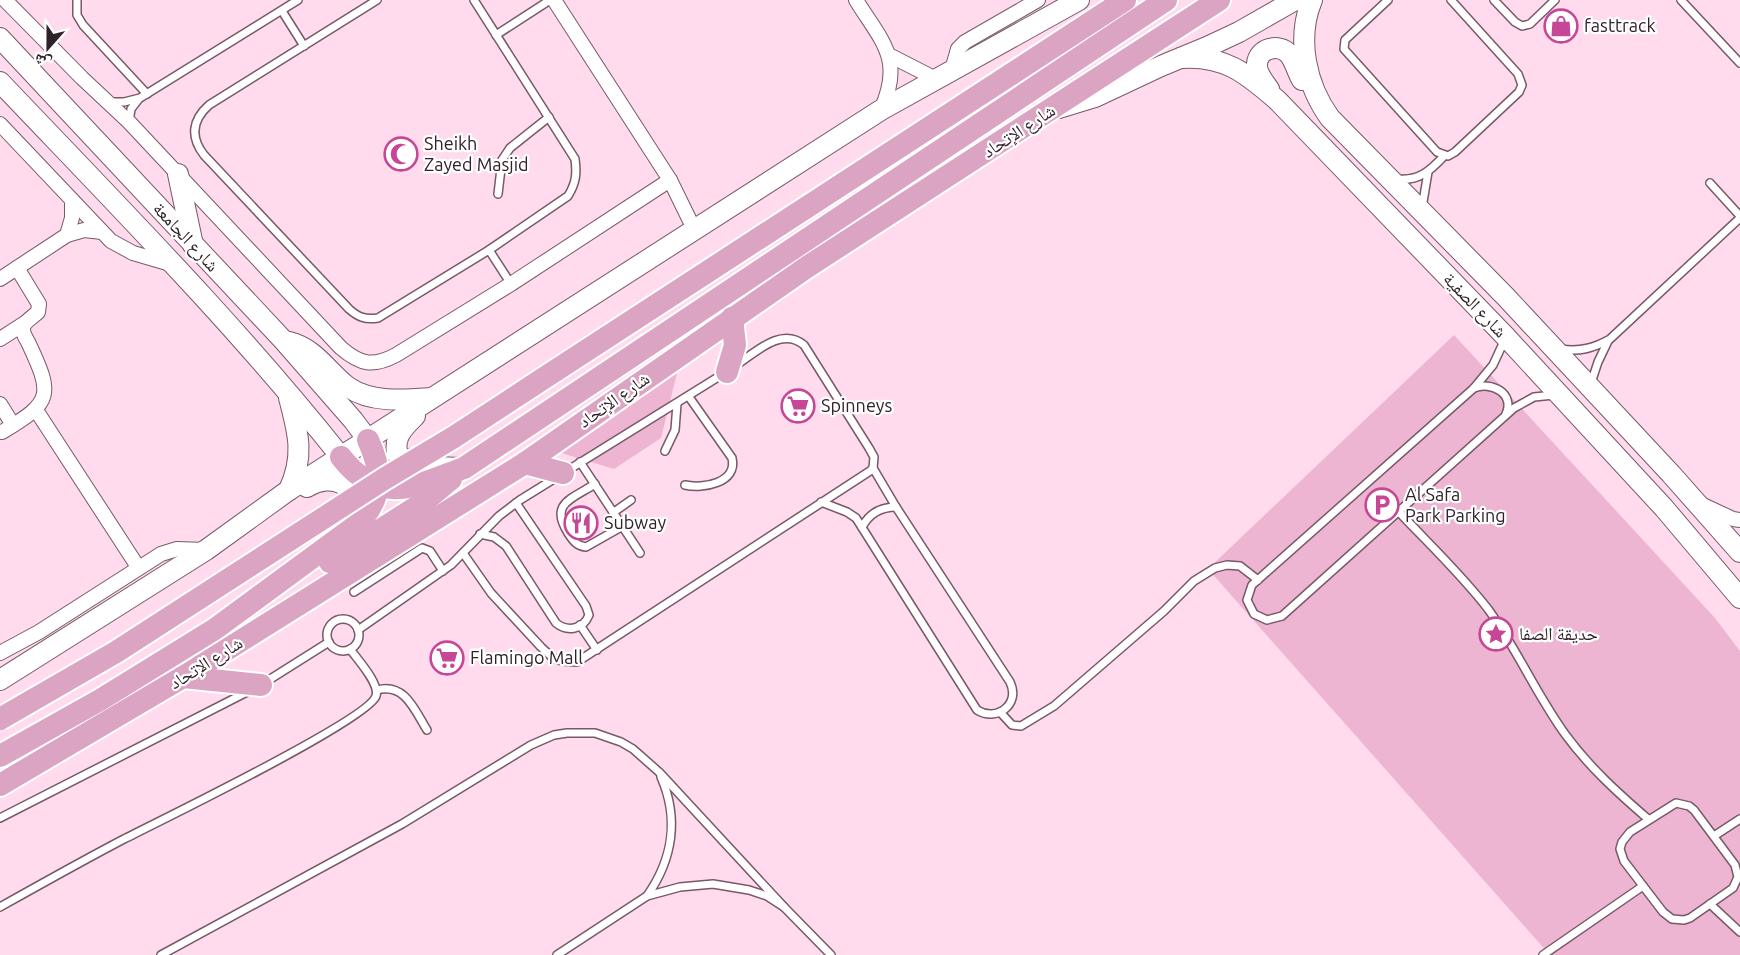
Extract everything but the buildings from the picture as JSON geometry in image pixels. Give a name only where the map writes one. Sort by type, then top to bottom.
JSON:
[{"type":"highway","points":[[0,719],[116,652],[522,393],[1125,0]]},
{"type":"highway","points":[[257,598],[287,589],[427,500],[464,468],[1166,0]]},
{"type":"highway","name":"شارع الإتحاد","points":[[0,785],[183,678],[525,463],[807,267],[1219,0]]},
{"type":"highway","points":[[727,372],[735,345],[732,318]]},
{"type":"highway","points":[[0,756],[100,700],[215,629],[342,537],[368,513],[375,500],[378,467],[368,440]]},
{"type":"highway","points":[[341,457],[360,477],[390,489],[417,486],[464,468]]},
{"type":"highway","points":[[525,463],[572,468]]},
{"type":"highway","points":[[183,678],[261,685]]},
{"type":"main road","points":[[0,680],[206,550],[289,490],[431,398],[881,111],[1079,0]]},
{"type":"main road","points":[[1053,109],[1095,97],[1239,32],[1295,0]]},
{"type":"main road","name":"شارع الصفية","points":[[1312,0],[1306,20],[1304,53],[1317,101],[1329,118],[1505,296],[1698,503],[1740,552]]},
{"type":"main road","name":"شارع الجامعة","points":[[1,34],[193,245],[284,341],[368,440]]},
{"type":"main road","points":[[1277,100],[1260,75],[1257,65],[1262,53],[1274,48],[1283,49],[1290,55],[1302,81],[1317,101]]},
{"type":"main road","name":"شارع الصفية","points":[[1181,58],[1196,57],[1223,62],[1248,76],[1277,100],[1506,337],[1664,508],[1740,598]]},
{"type":"main road","name":"شارع الجامعة","points":[[0,81],[174,265],[288,393],[341,457]]},
{"type":"main road","points":[[178,174],[193,245]]},
{"type":"main road","points":[[284,341],[303,347],[349,387],[369,396],[398,399],[431,398]]},
{"type":"main road","points":[[288,393],[300,449],[296,471],[289,490]]},
{"type":"main road","points":[[431,398],[398,437],[395,444],[398,454],[414,466],[464,468]]},
{"type":"main road","points":[[327,439],[344,444],[350,442],[355,432],[353,420]]},
{"type":"main road","points":[[248,521],[266,513],[310,485],[329,479],[340,482],[349,490],[353,501],[352,512],[342,537]]},
{"type":"street","points":[[5,0],[129,122],[341,348],[353,358],[367,363],[383,362],[511,284],[670,180]]},
{"type":"street","points":[[552,0],[670,180],[695,231]]},
{"type":"street","points":[[856,0],[890,55],[890,83],[881,111]]},
{"type":"street","points":[[890,55],[944,74],[958,49],[965,42],[1038,0]]},
{"type":"street","points":[[0,124],[111,241],[133,253],[174,265]]},
{"type":"street","points":[[67,235],[72,218],[72,200]]},
{"type":"street","points":[[0,279],[67,235],[84,230],[102,232]]},
{"type":"street","points":[[0,339],[38,312],[39,304],[17,268]]},
{"type":"street","points":[[0,404],[7,428],[36,410],[44,396],[45,379],[23,332],[25,323]]},
{"type":"street","points":[[36,410],[138,567]]},
{"type":"street","points":[[1698,503],[1740,520]]},
{"type":"street","points":[[0,653],[39,632],[138,567],[169,551],[206,550]]},
{"type":"lane","points":[[77,0],[77,15],[83,25],[144,96]]},
{"type":"lane","points":[[129,122],[131,109],[144,96],[298,0]]},
{"type":"lane","points":[[377,0],[201,113],[195,123],[194,134],[197,146],[204,155],[357,316],[368,319],[378,318],[489,250],[568,196],[574,185],[577,172],[575,159],[474,0]]},
{"type":"lane","points":[[496,35],[552,0]]},
{"type":"lane","points":[[1388,0],[1346,40],[1344,49],[1437,152],[1444,156]]},
{"type":"lane","points":[[1382,173],[1405,180],[1428,172],[1444,156],[1455,153],[1519,92],[1522,85],[1518,74],[1451,0]]},
{"type":"lane","points":[[1494,0],[1515,22],[1522,26],[1530,24],[1555,0]]},
{"type":"lane","points":[[1681,0],[1740,63]]},
{"type":"lane","points":[[282,11],[304,46]]},
{"type":"lane","points":[[107,101],[124,102],[144,96]]},
{"type":"lane","points":[[498,194],[502,160],[510,148],[549,117]]},
{"type":"lane","points":[[1422,214],[1428,172]]},
{"type":"lane","points":[[1551,347],[1575,351],[1588,349],[1610,339],[1740,217],[1710,183]]},
{"type":"lane","points":[[489,250],[511,284]]},
{"type":"lane","points":[[1506,337],[1492,365],[1474,388],[1252,585],[1247,600],[1254,614],[1268,620],[1282,616],[1505,416],[1534,397],[1558,394]]},
{"type":"lane","points":[[358,630],[443,571],[480,534],[516,503],[689,397],[779,338],[793,338],[799,341],[807,351],[869,448],[874,457],[873,468],[896,507],[1010,682],[1014,695],[1012,701],[1000,712],[990,715],[976,710],[856,518],[830,504],[820,502]]},
{"type":"lane","points":[[1590,388],[1598,362],[1610,339]]},
{"type":"lane","points":[[1474,388],[1488,385],[1501,390],[1508,403],[1505,416]]},
{"type":"lane","points":[[685,485],[700,487],[714,484],[729,475],[734,464],[689,397]]},
{"type":"lane","points":[[665,451],[675,430],[677,404]]},
{"type":"lane","points":[[572,468],[595,484],[640,553]]},
{"type":"lane","points":[[463,553],[496,599],[541,647],[553,658],[566,663],[577,662],[873,468]]},
{"type":"lane","points":[[595,484],[567,502],[561,509],[560,519],[572,540],[581,547],[586,547],[623,526]]},
{"type":"lane","points":[[614,512],[632,500]]},
{"type":"lane","points":[[480,534],[494,537],[506,546],[556,622],[571,629],[587,619],[589,615],[586,606],[516,503]]},
{"type":"lane","points":[[862,527],[875,512],[896,507]]},
{"type":"lane","points":[[1398,511],[1487,608],[1517,652],[1546,705],[1584,759],[1606,783],[1648,819]]},
{"type":"lane","points":[[354,592],[422,548],[430,551],[443,571]]},
{"type":"lane","points":[[1000,712],[1012,725],[1021,726],[1054,706],[1164,611],[1194,581],[1215,568],[1227,565],[1240,566],[1258,580]]},
{"type":"lane","points":[[337,620],[352,621],[358,630],[358,641],[350,650],[340,651],[332,646],[327,637],[329,627],[337,620]]},
{"type":"lane","points":[[580,625],[597,650]]},
{"type":"lane","points":[[0,818],[261,685],[329,642]]},
{"type":"lane","points":[[0,907],[313,740],[372,703],[376,697],[375,684],[350,650]]},
{"type":"lane","points":[[377,690],[388,688],[404,694],[427,730]]},
{"type":"lane","points":[[161,955],[402,824],[543,739],[554,735],[581,732],[608,736],[633,749],[659,772],[831,955]]},
{"type":"lane","points":[[648,896],[664,868],[672,836],[670,803],[659,772]]},
{"type":"lane","points":[[1682,803],[1694,810],[1714,836],[1735,865],[1738,877],[1733,888],[1684,920],[1672,919],[1663,912],[1624,861],[1620,849],[1625,836],[1669,806],[1682,803]]},
{"type":"lane","points":[[1714,836],[1740,819]]},
{"type":"lane","points":[[557,955],[648,896],[680,886],[713,884],[749,890],[766,896],[784,907]]},
{"type":"lane","points":[[1543,955],[1643,886]]},
{"type":"lane","points":[[1710,904],[1740,933]]},
{"type":"shaded area","name":"حديقة الصفا","points":[[1454,335],[1715,618],[1740,651],[1740,955],[1550,955],[1208,569]]},
{"type":"shaded area","points":[[678,369],[661,438],[614,469],[555,451]]},
{"type":"place","name":"fasttrack","points":[[1561,26]]},
{"type":"place","name":"Sheikh Zayed Masjid","points":[[401,154]]},
{"type":"place","name":"Spinneys","points":[[798,406]]},
{"type":"place","name":"Al Safa Park Parking","points":[[1382,505]]},
{"type":"place","name":"Subway","points":[[581,523]]},
{"type":"place","name":"حديقة الصفا","points":[[1496,634]]},
{"type":"place","name":"Flamingo Mall","points":[[447,658]]}]
